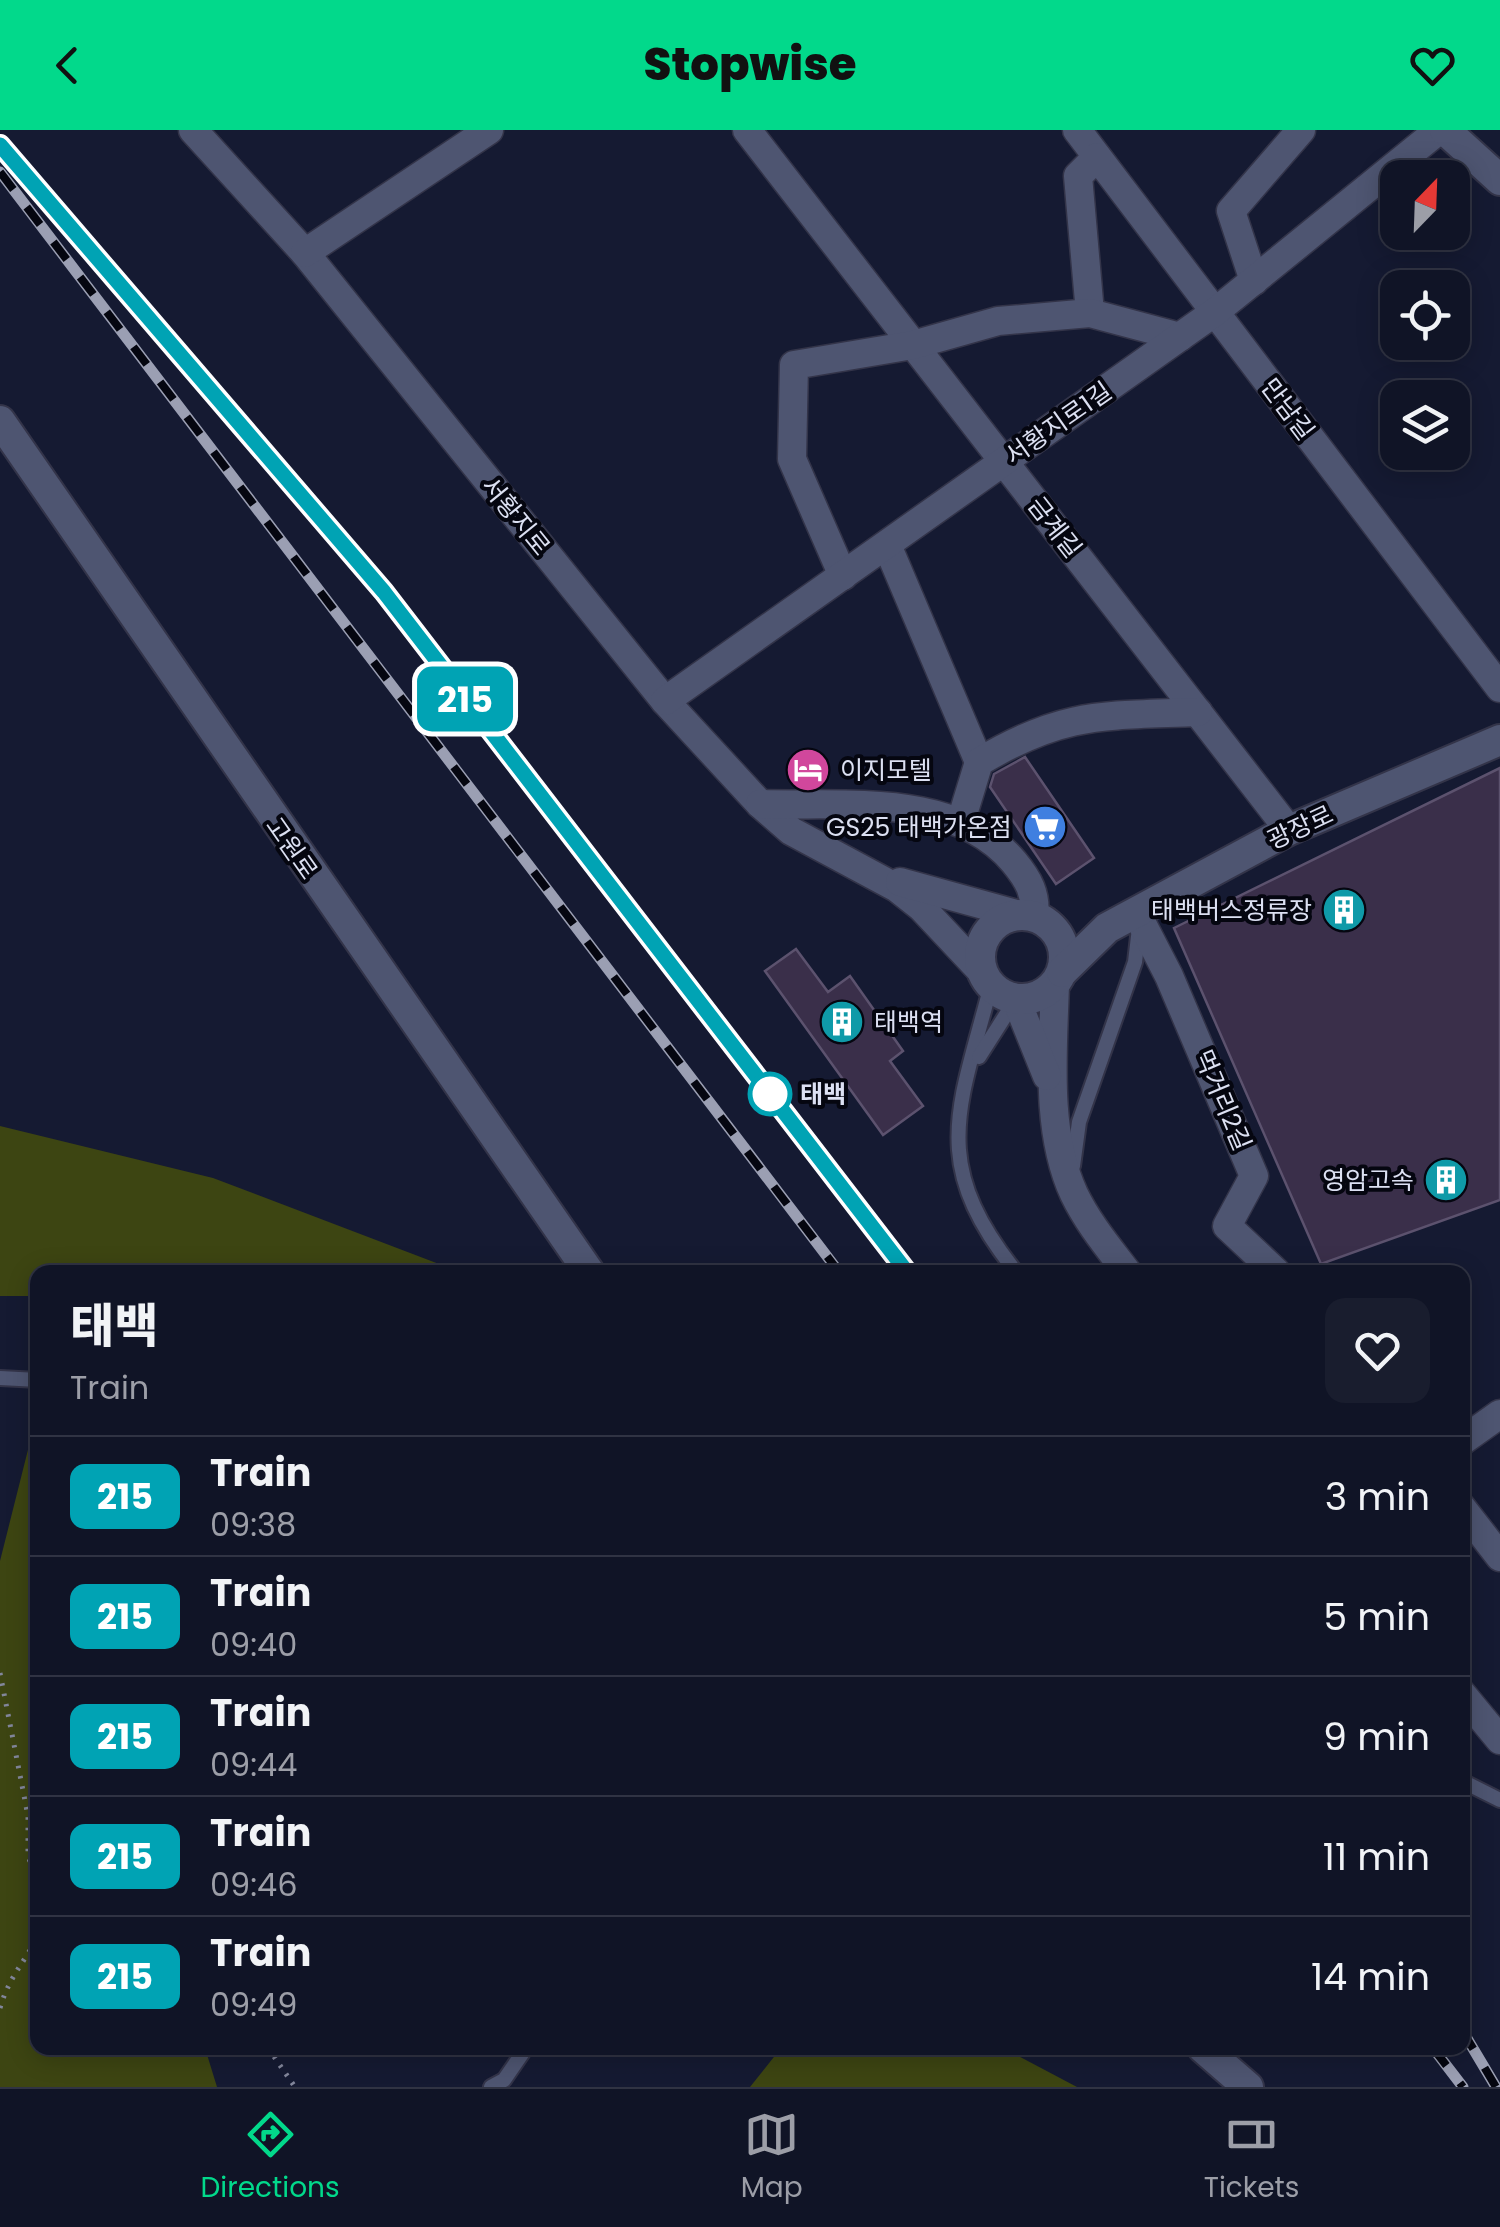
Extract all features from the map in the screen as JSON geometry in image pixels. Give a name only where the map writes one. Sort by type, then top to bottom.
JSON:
[{"type":"street","name":"서황지로","points":[[193,130],[304,253],[665,702],[760,804],[791,831],[866,870]]},
{"type":"street","points":[[304,253],[489,130]]},
{"type":"street","name":"금계길","points":[[747,130],[1289,830]]},
{"type":"street","name":"만남길","points":[[1076,130],[1500,688]]},
{"type":"street","points":[[1254,281],[1231,211],[1302,130]]},
{"type":"street","points":[[1442,130],[1500,180]]},
{"type":"street","name":"서황지로1길","points":[[665,702],[1215,312],[1442,130]]},
{"type":"street","points":[[1090,312],[1078,176],[1097,156]]},
{"type":"street","points":[[843,576],[792,458],[794,366],[913,345],[998,321],[1090,312],[1180,336]]},
{"type":"street","name":"고원로","points":[[0,421],[583,1265]]},
{"type":"street","points":[[887,545],[979,762],[961,820]]},
{"type":"street","points":[[979,762],[1025,734],[1077,717],[1198,712]]},
{"type":"street","name":"광장로","points":[[1058,978],[1106,928],[1289,830],[1500,740]]},
{"type":"street","points":[[760,804],[919,810],[961,820],[996,841],[1029,881],[1033,918]]},
{"type":"street","points":[[866,870],[1033,918],[1062,943],[1054,1096],[1060,1146],[1073,1192],[1093,1228],[1122,1265]]},
{"type":"street","points":[[866,870],[921,907],[996,986],[1044,994],[1058,978]]},
{"type":"street","name":"먹거리2길","points":[[1136,912],[1193,1031],[1254,1176],[1227,1226],[1269,1265]]},
{"type":"street","points":[[1054,1096],[980,959],[987,934],[1008,918],[1106,928]]},
{"type":"street","points":[[1470,1435],[1500,1414]]},
{"type":"street","points":[[1470,1519],[1500,1558]]},
{"type":"street","points":[[1470,1704],[1500,1740]]},
{"type":"street","points":[[1211,2055],[1248,2087]]},
{"type":"lane","points":[[1073,1192],[1073,1152],[1079,1122],[1141,938],[1136,912]]},
{"type":"lane","points":[[996,986],[957,1122],[957,1159],[964,1188],[1012,1265]]},
{"type":"lane","points":[[968,1080],[996,986]]},
{"type":"lane","points":[[0,1378],[30,1380]]},
{"type":"lane","points":[[1470,1785],[1500,1800]]},
{"type":"lane","points":[[491,2087],[504,2080],[521,2055]]},
{"type":"path","points":[[0,1673],[28,1816],[30,1862]]},
{"type":"path","points":[[0,2008],[10,1975],[30,1951]]},
{"type":"path","points":[[273,2055],[295,2087]]},
{"type":"green space","points":[[0,1126],[213,1178],[442,1265],[30,1265],[30,1296],[0,1296]]},
{"type":"green space","points":[[30,1442],[30,2055],[207,2055],[217,2087],[0,2087],[0,1561]]},
{"type":"green space","points":[[775,2055],[1016,2055],[1077,2087],[750,2087]]},
{"type":"building","points":[[1025,757],[1094,858],[1056,884],[990,787],[994,774]]},
{"type":"building","name":"태백버스정류장","points":[[1500,768],[1500,1200],[1321,1264],[1174,928]]},
{"type":"building","name":"태백역","points":[[796,949],[828,992],[850,976],[903,1051],[890,1061],[923,1106],[883,1135],[765,971]]},
{"type":"railway","points":[[0,145],[384,593],[902,1265]]},
{"type":"railway","points":[[0,172],[834,1265]]},
{"type":"railway","points":[[1470,2043],[1496,2087]]},
{"type":"railway","points":[[1438,2055],[1463,2087]]},
{"type":"train","name":"215","points":[[0,145],[384,592],[902,1265]]},
{"type":"place","name":"이지모텔","points":[[808,770]]},
{"type":"place","name":"GS25 태백가온점","points":[[1045,827]]},
{"type":"place","name":"태백버스정류장","points":[[1344,910]]},
{"type":"place","name":"태백역","points":[[842,1022]]},
{"type":"place","name":"태백","points":[[770,1094]]},
{"type":"place","name":"영암고속","points":[[1446,1180]]}]
